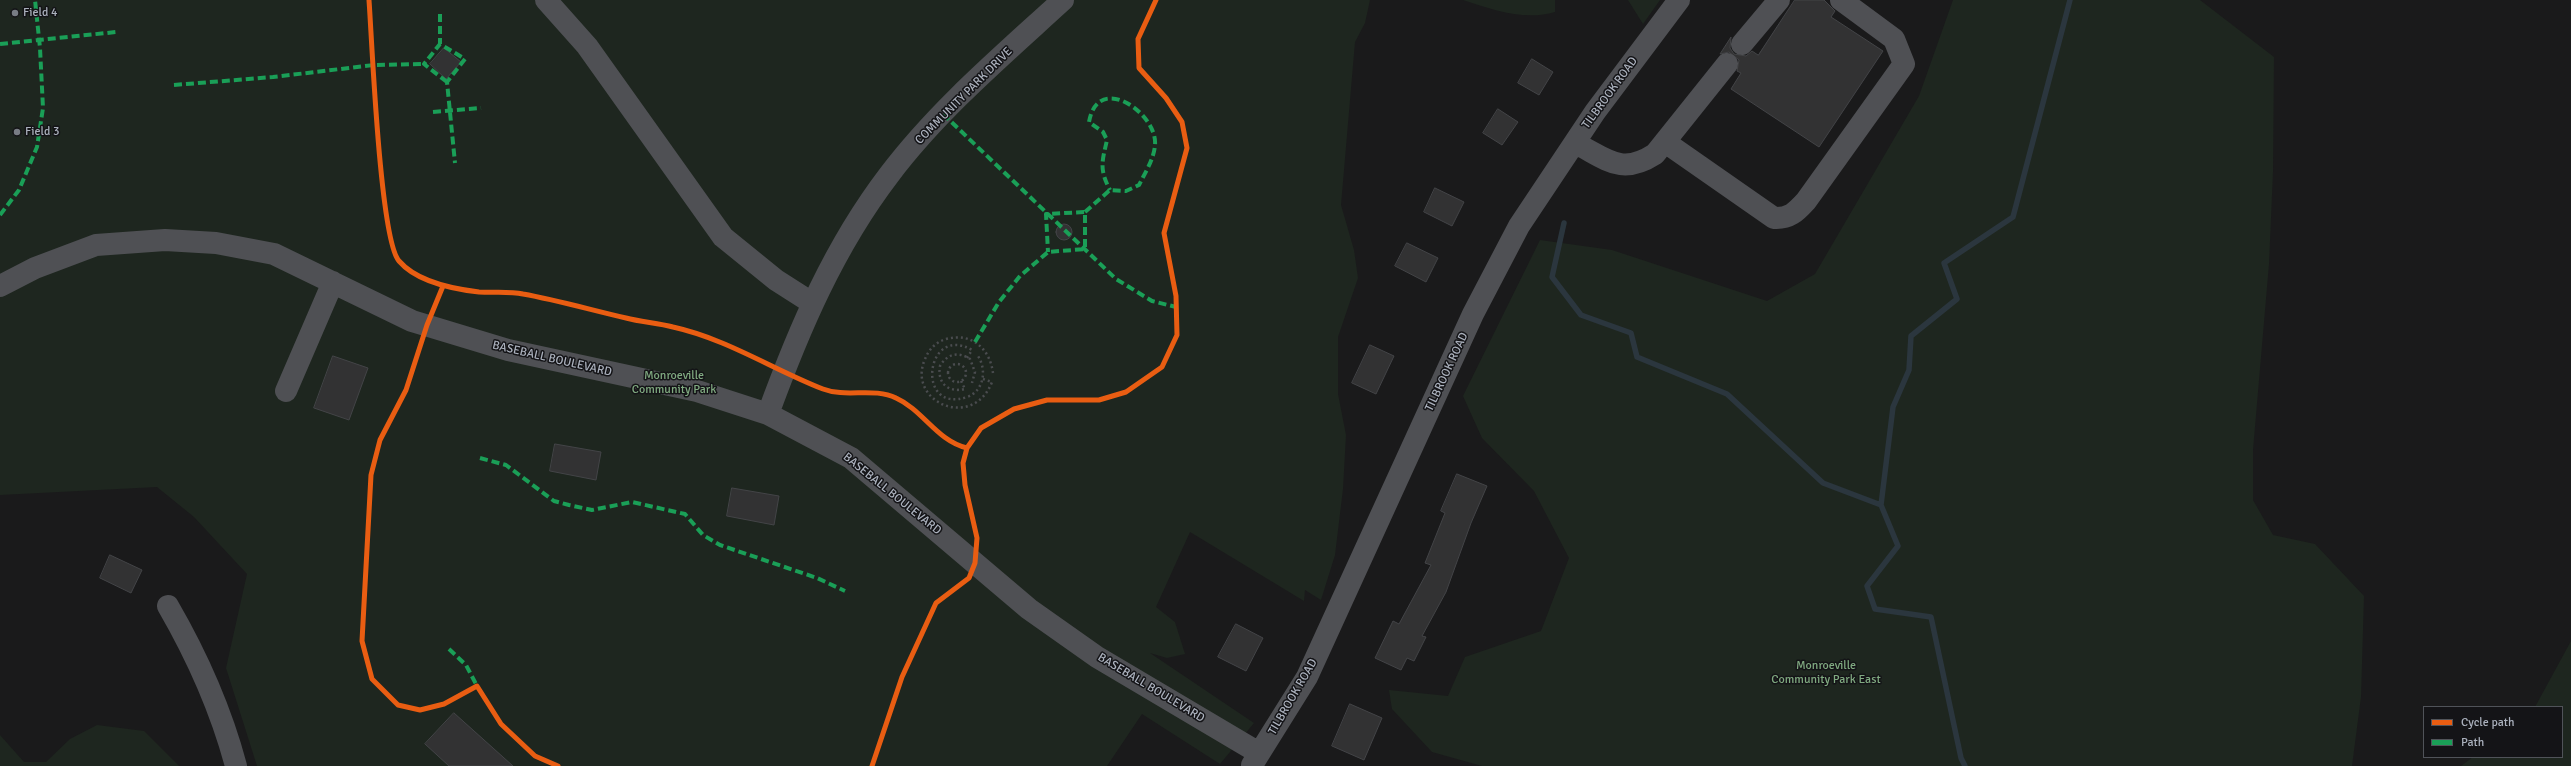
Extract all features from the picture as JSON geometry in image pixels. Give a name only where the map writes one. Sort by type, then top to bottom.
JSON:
[{"type":"street","points":[[546,0],[587,46],[723,237],[776,280],[812,303]]},
{"type":"street","name":"COMMUNITY PARK DRIVE","points":[[768,414],[812,303],[838,250],[889,175],[943,114],[1063,0]]},
{"type":"street","name":"TILBROOK ROAD","points":[[1255,759],[1307,677],[1473,314],[1519,226],[1575,143],[1679,0]]},
{"type":"street","points":[[1742,44],[1779,0]]},
{"type":"street","points":[[1665,142],[1774,218],[1784,218],[1794,214],[1832,165],[1904,64],[1894,39],[1841,0]]},
{"type":"street","points":[[1575,143],[1619,166],[1640,163],[1655,154],[1727,64]]},
{"type":"street","name":"BASEBALL BOULEVARD","points":[[0,286],[35,268],[96,245],[165,240],[216,243],[274,254],[412,321],[508,350],[697,391],[768,414],[851,458],[1029,609],[1097,657],[1255,759]]},
{"type":"street","points":[[286,391],[333,282]]},
{"type":"street","points":[[168,606],[193,655],[226,727],[236,766]]},
{"type":"path","points":[[983,379],[992,382],[981,400],[972,405],[952,408],[934,399],[927,392],[923,382],[923,362],[934,345],[943,340],[963,337],[975,342],[988,353],[993,373]]},
{"type":"path","points":[[967,358],[972,350],[960,346],[944,349],[938,354],[931,369],[934,385],[946,397],[962,399],[977,391],[983,379],[984,368],[978,356]]},
{"type":"path","points":[[961,381],[965,389],[958,391],[944,386],[940,380],[940,366],[949,356],[957,354],[967,358],[974,365],[975,372],[972,383]]},
{"type":"path","points":[[952,364],[962,365],[965,368],[964,378],[961,381],[956,382],[948,377],[949,367],[952,364]]},
{"type":"green space","name":"Monroeville Community Park","points":[[0,0],[1370,0],[1365,23],[1355,42],[1341,205],[1354,250],[1358,278],[1338,337],[1338,394],[1346,435],[1343,489],[1335,555],[1321,600],[1305,590],[1304,601],[1190,532],[1156,607],[1175,622],[1185,654],[1167,658],[1150,653],[1254,723],[1220,764],[1142,714],[1107,766],[257,766],[226,668],[247,574],[194,517],[157,487],[0,495]]},
{"type":"green space","points":[[1463,0],[1555,0],[1555,12],[1521,15],[1497,11]]},
{"type":"green space","points":[[1628,0],[1660,0],[1643,24]]},
{"type":"green space","name":"Monroeville Community Park East","points":[[1953,0],[2200,0],[2274,57],[2273,172],[2269,264],[2253,450],[2253,500],[2273,535],[2315,544],[2364,596],[2361,697],[2352,766],[1482,766],[1432,752],[1392,709],[1389,690],[1448,696],[1465,657],[1541,631],[1569,558],[1534,491],[1482,438],[1463,396],[1540,240],[1612,250],[1767,301],[1815,274],[1919,96]]},
{"type":"green space","points":[[2571,641],[2571,766],[2461,766],[2472,758],[2563,758],[2563,706],[2536,706]]},
{"type":"green space","points":[[97,725],[144,731],[179,766],[0,766],[0,735],[24,762],[46,762],[70,739]]},
{"type":"building","points":[[1795,0],[1824,0],[1835,11],[1831,17],[1883,51],[1819,147],[1731,89],[1741,73],[1737,71],[1739,60],[1729,52],[1720,54],[1731,37],[1730,48],[1734,54],[1746,56],[1752,51],[1758,55]]},
{"type":"building","points":[[444,48],[461,62],[446,79],[430,64]]},
{"type":"building","points":[[1532,59],[1553,72],[1539,95],[1518,83]]},
{"type":"building","points":[[1498,109],[1518,122],[1502,145],[1483,133]]},
{"type":"building","points":[[1435,188],[1464,202],[1452,226],[1424,212]]},
{"type":"building","points":[[1061,224],[1067,224],[1072,229],[1070,238],[1067,240],[1061,240],[1056,235],[1056,229]]},
{"type":"building","points":[[1407,243],[1438,258],[1426,282],[1395,266]]},
{"type":"building","points":[[1370,345],[1394,356],[1376,394],[1352,383]]},
{"type":"building","points":[[333,356],[368,368],[349,420],[314,408]]},
{"type":"building","points":[[555,444],[601,452],[596,480],[550,471]]},
{"type":"building","points":[[1457,474],[1487,486],[1471,523],[1446,592],[1422,636],[1426,637],[1414,661],[1407,658],[1401,670],[1375,658],[1393,621],[1399,624],[1431,565],[1425,563],[1445,513],[1441,511]]},
{"type":"building","points":[[732,488],[779,496],[774,525],[727,516]]},
{"type":"building","points":[[110,555],[142,570],[131,593],[100,578]]},
{"type":"building","points":[[1236,624],[1263,638],[1246,671],[1218,657]]},
{"type":"building","points":[[1350,704],[1382,718],[1364,760],[1332,746]]},
{"type":"building","points":[[454,713],[513,766],[449,766],[425,744]]},
{"type":"waterway","points":[[1965,766],[1961,758],[1931,617],[1875,609],[1867,586],[1898,546],[1881,505],[1893,407],[1909,370],[1911,336],[1957,299],[1944,263],[2013,217],[2070,0]]},
{"type":"waterway","points":[[1564,223],[1552,277],[1581,315],[1631,333],[1637,357],[1727,394],[1823,483],[1881,505]]},
{"type":"marked path","points":[[0,215],[19,190],[37,147],[43,108],[40,48],[35,0]]},
{"type":"marked path","points":[[440,14],[440,44]]},
{"type":"marked path","points":[[0,44],[116,32]]},
{"type":"marked path","points":[[447,82],[424,64],[440,44],[465,59],[447,82],[455,163]]},
{"type":"marked path","points":[[174,85],[273,77],[374,65],[424,64]]},
{"type":"marked path","points":[[1085,212],[1110,190],[1126,191],[1139,185],[1153,155],[1155,145],[1153,133],[1147,121],[1138,111],[1126,103],[1115,99],[1104,100],[1095,107],[1089,122],[1103,132],[1107,140],[1102,165],[1104,176],[1110,190]]},
{"type":"marked path","points":[[433,112],[481,108]]},
{"type":"marked path","points":[[943,114],[1116,279],[1152,301],[1176,307]]},
{"type":"marked path","points":[[975,342],[999,302],[1020,276],[1048,252],[1085,249],[1085,212],[1046,214],[1048,252]]},
{"type":"marked path","points":[[480,458],[506,465],[554,501],[592,510],[632,502],[685,514],[703,535],[720,545],[817,578],[845,591]]},
{"type":"marked path","points":[[449,649],[466,665],[477,686]]},
{"type":"cycle path","points":[[369,0],[378,138],[387,217],[392,245],[399,261],[415,274],[436,283],[458,289],[479,292],[518,293],[693,332],[731,347],[804,381],[832,392],[879,393],[896,398],[906,403],[947,439],[967,448]]},
{"type":"cycle path","points":[[872,766],[902,677],[936,603],[969,578],[975,563],[977,538],[965,485],[963,463],[967,448],[981,428],[1014,409],[1047,400],[1099,400],[1126,392],[1162,367],[1177,335],[1176,296],[1164,233],[1187,148],[1182,122],[1166,98],[1139,68],[1138,39],[1156,0]]},
{"type":"cycle path","points":[[443,286],[427,325],[406,390],[380,440],[371,475],[362,641],[372,679],[398,705],[420,710],[444,704],[477,686],[501,724],[535,756],[558,766]]},
{"type":"place","name":"Field 4","points":[[15,13]]},
{"type":"place","name":"Field 3","points":[[17,132]]}]
